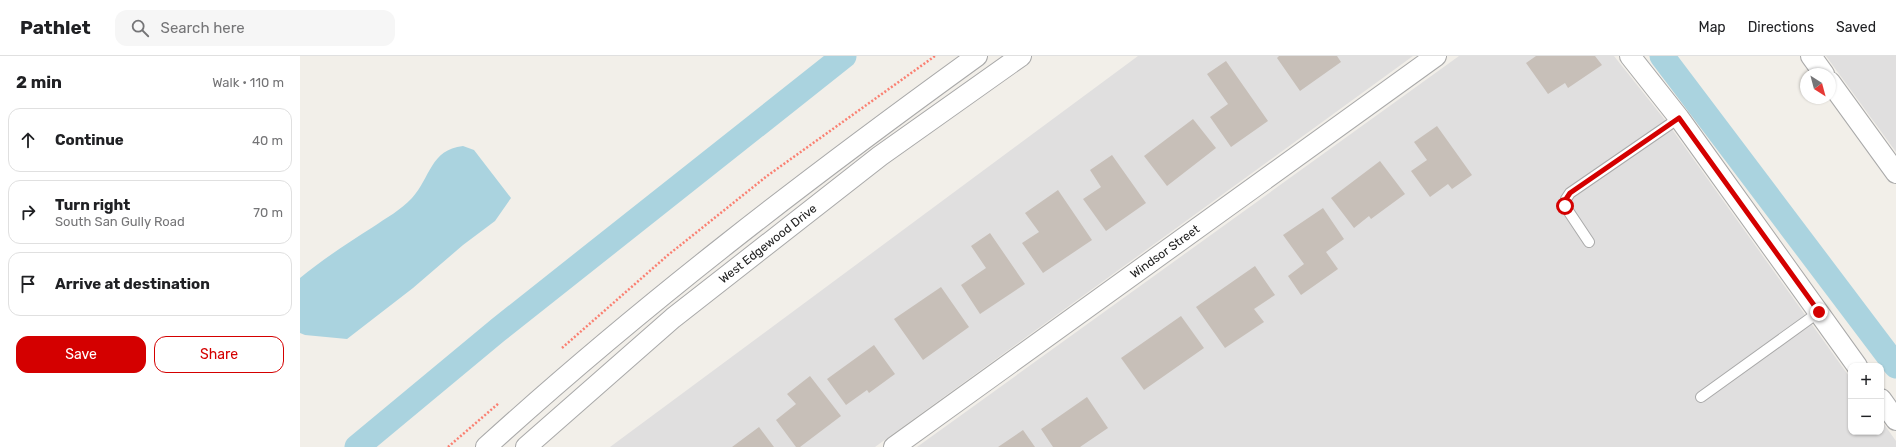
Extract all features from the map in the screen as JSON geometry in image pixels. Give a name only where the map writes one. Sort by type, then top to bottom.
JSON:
[{"type":"street","points":[[486,447],[634,318],[756,219],[872,131],[977,56]]},
{"type":"street","name":"West Edgewood Drive","points":[[526,447],[679,313],[880,156],[1021,56]]},
{"type":"street","name":"Windsor Street","points":[[894,447],[1436,56]]},
{"type":"street","points":[[1630,56],[1679,118],[1855,363]]},
{"type":"street","points":[[1811,56],[1820,68]]},
{"type":"street","points":[[1836,90],[1896,173]]},
{"type":"street","points":[[1884,403],[1896,420]]},
{"type":"lane","points":[[1589,242],[1565,206],[1566,199],[1570,193],[1679,118]]},
{"type":"lane","points":[[1701,397],[1819,312]]},
{"type":"shaded area","points":[[1138,56],[1413,56],[875,447],[610,447]]},
{"type":"shaded area","points":[[1459,56],[1614,56],[1669,125],[1848,375],[1848,435],[1884,435],[1884,424],[1896,441],[1896,447],[917,447]]},
{"type":"shaded area","points":[[1826,56],[1896,56],[1896,152],[1836,68]]},
{"type":"water","points":[[463,146],[474,150],[511,198],[495,221],[463,245],[413,288],[347,339],[305,335],[300,333],[300,278],[336,251],[403,206],[418,190],[437,159],[452,149]]},
{"type":"building","points":[[1279,56],[1337,56],[1341,62],[1300,91],[1277,58]]},
{"type":"building","points":[[1536,56],[1595,56],[1602,65],[1568,88],[1565,83],[1548,94],[1526,63]]},
{"type":"building","points":[[1226,61],[1268,121],[1231,147],[1210,117],[1228,104],[1207,74]]},
{"type":"building","points":[[1193,119],[1216,148],[1167,186],[1144,156]]},
{"type":"building","points":[[1437,126],[1472,175],[1452,189],[1448,184],[1430,197],[1411,171],[1427,160],[1414,142]]},
{"type":"building","points":[[1112,155],[1146,203],[1106,231],[1083,199],[1101,187],[1090,170]]},
{"type":"building","points":[[1380,161],[1405,194],[1371,219],[1369,216],[1354,228],[1331,198]]},
{"type":"building","points":[[1058,190],[1092,240],[1043,273],[1022,243],[1039,232],[1025,213]]},
{"type":"building","points":[[1323,208],[1344,239],[1326,252],[1338,269],[1301,295],[1288,276],[1304,264],[1283,235]]},
{"type":"building","points":[[990,233],[1025,284],[980,314],[961,285],[986,268],[971,246]]},
{"type":"building","points":[[1255,266],[1275,295],[1254,309],[1264,322],[1225,348],[1196,307]]},
{"type":"building","points":[[941,287],[969,327],[923,360],[894,319]]},
{"type":"building","points":[[1181,316],[1204,348],[1144,390],[1121,358]]},
{"type":"building","points":[[874,345],[895,374],[869,393],[867,390],[846,405],[827,379]]},
{"type":"building","points":[[810,376],[841,416],[800,447],[796,447],[776,420],[796,404],[787,394]]},
{"type":"building","points":[[1087,397],[1108,428],[1080,447],[1053,447],[1041,429]]},
{"type":"building","points":[[759,427],[774,447],[732,447]]},
{"type":"building","points":[[1023,430],[1035,447],[998,447]]},
{"type":"waterway","points":[[357,447],[498,330],[844,56]]},
{"type":"waterway","points":[[1662,56],[1896,366]]},
{"type":"route","points":[[1565,206],[1566,199],[1570,193],[1679,118],[1819,312]]}]
